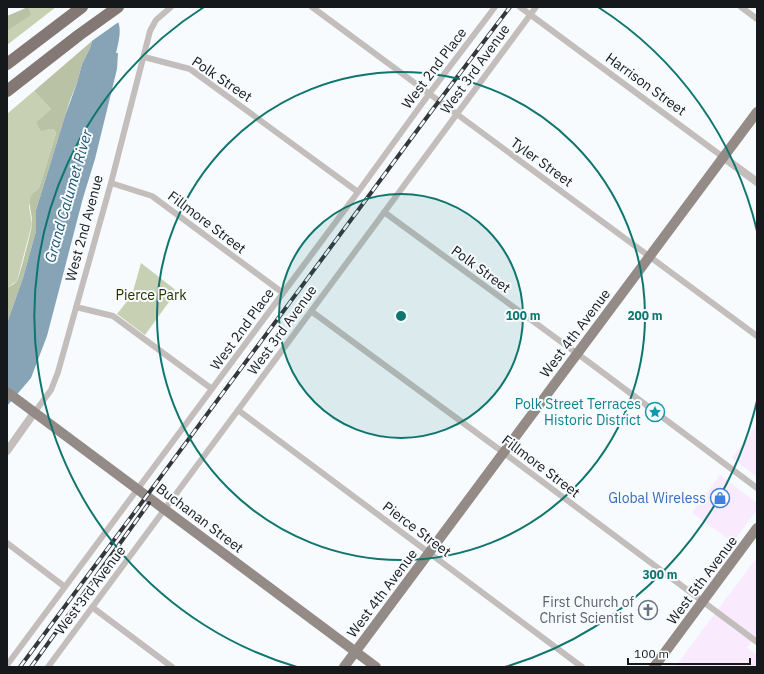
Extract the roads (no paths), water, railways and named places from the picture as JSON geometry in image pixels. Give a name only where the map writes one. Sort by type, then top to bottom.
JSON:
[{"type":"highway","points":[[7,64],[82,7]]},
{"type":"highway","points":[[7,91],[118,7]]},
{"type":"main road","name":"West 4th Avenue","points":[[344,667],[757,112]]},
{"type":"main road","name":"Buchanan Street","points":[[7,392],[376,667]]},
{"type":"main road","name":"West 5th Avenue","points":[[654,667],[757,528]]},
{"type":"street","name":"West 2nd Avenue","points":[[7,451],[31,410],[42,403],[55,381],[111,183],[150,30],[156,20],[171,7]]},
{"type":"street","name":"Tyler Street","points":[[312,7],[757,336]]},
{"type":"street","name":"West 2nd Place","points":[[7,665],[495,7]]},
{"type":"street","name":"Harrison Street","points":[[520,7],[757,182]]},
{"type":"street","name":"West 3rd Avenue","points":[[48,667],[536,7]]},
{"type":"street","points":[[741,7],[757,19]]},
{"type":"street","name":"Polk Street","points":[[144,57],[190,69],[358,192]]},
{"type":"street","name":"Fillmore Street","points":[[111,183],[152,196],[283,293]]},
{"type":"street","name":"Polk Street","points":[[384,212],[757,488]]},
{"type":"street","points":[[76,307],[114,316],[212,389]]},
{"type":"street","name":"Fillmore Street","points":[[311,311],[757,642]]},
{"type":"street","name":"Pierce Street","points":[[238,410],[582,667]]},
{"type":"street","points":[[7,544],[65,587]]},
{"type":"street","points":[[92,607],[172,667]]},
{"type":"water","name":"Grand Calumet River","points":[[92,7],[118,22],[120,33],[116,53],[118,53],[117,69],[95,159],[83,198],[47,336],[31,378],[7,406],[7,323],[23,278],[36,231],[36,210],[82,64],[92,41]]},
{"type":"railway","points":[[20,667],[510,7]]},
{"type":"railway","points":[[31,667],[149,503]]},
{"type":"place","name":"Polk Street Terraces Historic District","points":[[655,412]]},
{"type":"place","name":"Global Wireless","points":[[720,498]]},
{"type":"place","name":"First Church of Christ Scientist","points":[[648,610]]},
{"type":"park label","name":"Pierce Park","points":[[151,295]]}]
